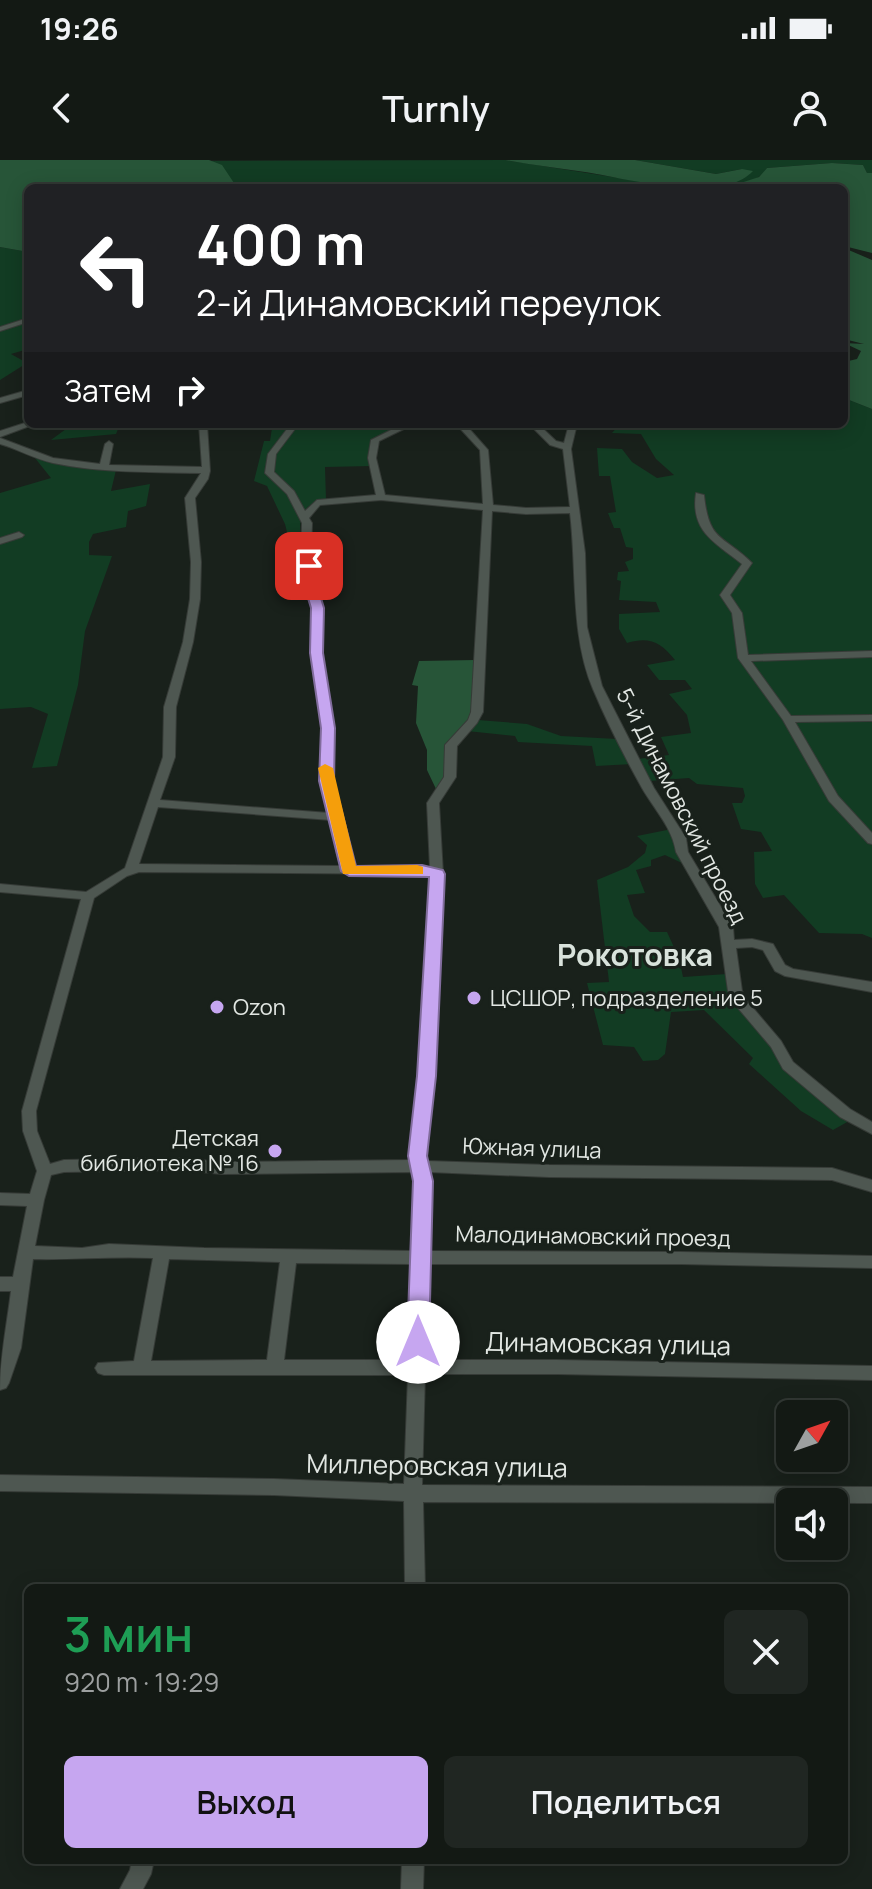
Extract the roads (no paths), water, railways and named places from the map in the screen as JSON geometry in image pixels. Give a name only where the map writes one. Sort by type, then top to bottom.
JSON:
[{"type":"street","points":[[0,329],[24,321]]},
{"type":"street","points":[[0,401],[24,393]]},
{"type":"street","points":[[0,434],[24,426]]},
{"type":"street","points":[[131,869],[169,757],[170,707],[188,642],[195,599],[196,562],[190,498],[191,492],[202,484],[206,470],[203,428]]},
{"type":"street","points":[[291,428],[272,454],[269,473],[291,493],[305,517],[307,572],[318,608],[317,653],[328,728],[325,767],[349,871]]},
{"type":"street","points":[[381,497],[371,452],[375,440],[401,428]]},
{"type":"street","points":[[415,1584],[413,1491],[423,1181],[419,1167],[437,874],[435,796],[447,784],[451,772],[451,745],[473,721],[477,712],[488,506],[484,450],[464,428]]},
{"type":"street","points":[[537,428],[553,443],[567,447]]},
{"type":"street","name":"5-й Динамовский проезд","points":[[572,428],[567,447],[580,553],[582,627],[597,686],[648,788],[680,838],[682,852],[726,927],[735,991],[788,1065],[845,1113],[872,1129]]},
{"type":"street","points":[[0,441],[37,456],[104,468],[206,470]]},
{"type":"street","points":[[104,468],[109,444]]},
{"type":"street","points":[[699,495],[701,521],[708,532],[716,543],[733,551],[747,563],[725,595],[737,613],[743,658],[788,719],[833,798],[872,840]]},
{"type":"street","points":[[305,517],[317,503],[381,497],[526,511],[573,510]]},
{"type":"street","points":[[0,541],[19,535]]},
{"type":"street","points":[[743,658],[872,654]]},
{"type":"street","points":[[788,719],[872,718]]},
{"type":"street","points":[[155,803],[335,817]]},
{"type":"street","points":[[0,1383],[12,1348],[20,1284],[36,1200],[45,1171],[30,1131],[29,1111],[88,896],[131,869],[422,870],[437,874]]},
{"type":"street","points":[[0,888],[19,892],[69,891],[88,896]]},
{"type":"street","points":[[730,944],[752,943],[768,947],[780,968],[790,973],[872,987]]},
{"type":"street","name":"Южная улица","points":[[45,1171],[64,1166],[128,1164],[222,1168],[419,1167],[832,1174],[872,1186]]},
{"type":"street","points":[[0,1199],[36,1200]]},
{"type":"street","name":"Малодинамовский проезд","points":[[26,1252],[82,1254],[109,1250],[333,1257],[872,1262]]},
{"type":"street","points":[[141,1367],[162,1253]]},
{"type":"street","points":[[274,1369],[289,1254]]},
{"type":"street","points":[[0,1284],[20,1284]]},
{"type":"street","name":"Динамовская улица","points":[[104,1368],[418,1367],[872,1373]]},
{"type":"street","name":"Миллеровская улица","points":[[0,1483],[438,1494],[872,1495]]},
{"type":"street","points":[[131,1889],[142,1864]]},
{"type":"street","points":[[412,1889],[413,1864]]},
{"type":"place","name":"ЦСШОР, подразделение 5","points":[[474,998]]},
{"type":"place","name":"Ozon","points":[[217,1007]]},
{"type":"place","name":"Детская библиотека № 16","points":[[275,1151]]},
{"type":"district","name":"Рокотовка","points":[[635,954]]}]
